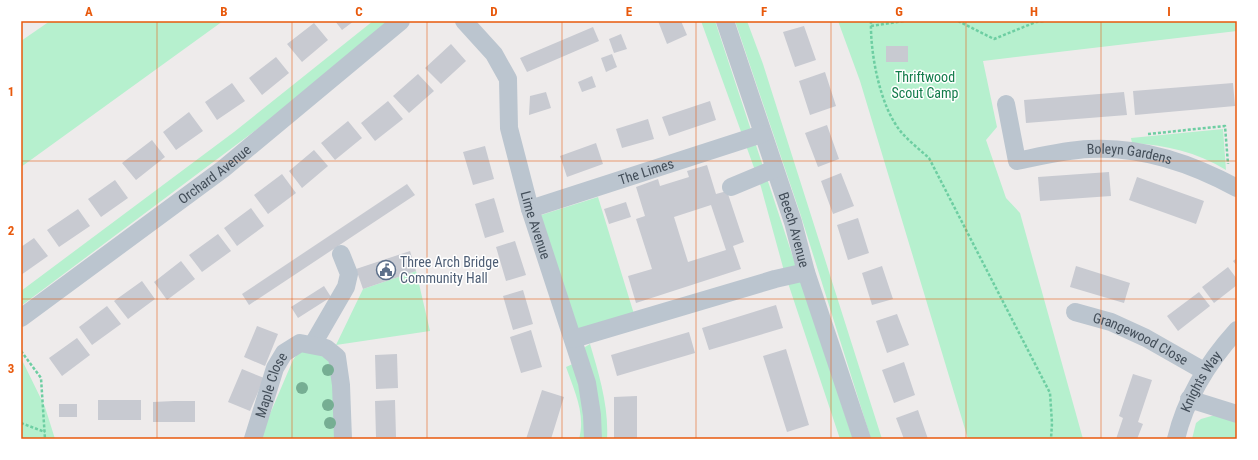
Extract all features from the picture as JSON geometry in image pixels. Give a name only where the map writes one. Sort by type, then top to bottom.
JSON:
[{"type":"street","name":"Orchard Avenue","points":[[21,318],[223,169],[401,21]]},
{"type":"street","name":"Lime Avenue","points":[[464,21],[494,54],[508,79],[509,128],[530,209],[573,339],[590,397],[593,439]]},
{"type":"street","name":"Beech Avenue","points":[[725,21],[793,222],[806,272],[862,439]]},
{"type":"street","name":"Boleyn Gardens","points":[[1006,104],[1017,161],[1089,149],[1123,150],[1149,154],[1191,165],[1230,185]]},
{"type":"street","name":"The Limes","points":[[530,209],[762,134]]},
{"type":"street","points":[[731,187],[774,169]]},
{"type":"street","points":[[341,254],[349,274],[346,288],[313,344],[326,348],[337,357],[341,385],[343,439]]},
{"type":"street","points":[[573,339],[775,279],[806,272]]},
{"type":"street","name":"Grangewood Close","points":[[1075,312],[1111,322],[1125,328],[1146,338],[1204,371]]},
{"type":"street","name":"Knights Way","points":[[1176,439],[1189,399],[1204,371],[1237,330]]},
{"type":"street","name":"Maple Close","points":[[253,439],[275,368],[284,353],[300,343],[313,344]]},
{"type":"street","points":[[1189,399],[1237,414]]},
{"type":"path","points":[[871,21],[874,68],[888,111],[901,132],[929,158],[1050,393],[1052,423],[1051,439]]},
{"type":"path","points":[[871,26],[904,21]]},
{"type":"path","points":[[958,21],[994,39],[1036,22],[1045,21]]},
{"type":"path","points":[[1144,134],[1225,126],[1230,185]]},
{"type":"path","points":[[21,351],[42,378],[45,439]]},
{"type":"path","points":[[21,423],[45,432]]},
{"type":"green space","points":[[50,21],[223,21],[21,167],[21,41]]},
{"type":"green space","points":[[373,21],[388,21],[292,103],[21,306],[21,291],[234,132]]},
{"type":"green space","points":[[701,21],[715,21],[853,439],[840,439],[784,271],[761,187]]},
{"type":"green space","points":[[735,21],[747,21],[763,64],[882,439],[871,439],[800,213]]},
{"type":"green space","name":"Thriftwood Scout Camp","points":[[838,21],[1237,21],[1237,31],[983,61],[997,127],[986,140],[1006,198],[1020,213],[1083,439],[968,439],[860,81]]},
{"type":"green space","points":[[1223,129],[1226,170],[1204,158],[1180,150],[1132,143],[1131,138]]},
{"type":"green space","points":[[598,197],[634,314],[578,330],[538,216]]},
{"type":"green space","points":[[416,271],[430,331],[336,345],[363,289]]},
{"type":"green space","points":[[590,344],[605,403],[607,439],[601,439],[584,352],[585,347]]},
{"type":"green space","points":[[305,350],[332,358],[340,439],[262,439],[264,428],[293,360],[298,353]]},
{"type":"green space","points":[[21,358],[45,407],[55,439],[21,439]]},
{"type":"green space","points":[[575,363],[585,400],[585,439],[579,439],[581,430],[580,411],[566,367]]},
{"type":"green space","points":[[1215,415],[1237,419],[1237,439],[1192,439],[1196,423],[1201,419]]},
{"type":"building","points":[[335,21],[354,21],[342,30]]},
{"type":"building","points":[[658,21],[681,21],[687,35],[667,44]]},
{"type":"building","points":[[314,23],[328,40],[302,62],[287,44]]},
{"type":"building","points":[[804,26],[816,60],[795,67],[783,32]]},
{"type":"building","points":[[593,27],[599,41],[527,72],[520,58]]},
{"type":"building","points":[[621,34],[627,49],[614,53],[609,39]]},
{"type":"building","points":[[451,44],[466,61],[441,84],[425,68]]},
{"type":"building","points":[[886,46],[908,46],[908,62],[886,62]]},
{"type":"building","points":[[612,54],[617,67],[606,72],[601,58]]},
{"type":"building","points":[[276,57],[289,73],[262,95],[249,78]]},
{"type":"building","points":[[825,72],[836,106],[810,115],[799,81]]},
{"type":"building","points":[[418,74],[434,91],[409,113],[393,96]]},
{"type":"building","points":[[592,76],[596,87],[582,92],[578,82]]},
{"type":"building","points":[[232,83],[245,101],[217,120],[205,102]]},
{"type":"building","points":[[1233,83],[1235,106],[1135,115],[1133,91]]},
{"type":"building","points":[[546,92],[551,108],[529,115],[530,96]]},
{"type":"building","points":[[1124,92],[1127,115],[1026,123],[1024,100]]},
{"type":"building","points":[[388,101],[403,119],[375,141],[361,123]]},
{"type":"building","points":[[710,101],[716,120],[669,136],[662,117]]},
{"type":"building","points":[[189,112],[203,131],[176,150],[163,132]]},
{"type":"building","points":[[648,119],[654,139],[622,148],[616,129]]},
{"type":"building","points":[[348,121],[362,138],[335,160],[321,143]]},
{"type":"building","points":[[827,125],[839,159],[818,167],[805,133]]},
{"type":"building","points":[[152,140],[165,157],[136,180],[122,163]]},
{"type":"building","points":[[596,143],[603,164],[567,177],[560,156]]},
{"type":"building","points":[[485,146],[494,179],[473,185],[463,152]]},
{"type":"building","points":[[314,150],[328,166],[302,188],[289,171]]},
{"type":"building","points":[[707,165],[716,194],[727,191],[744,242],[733,246],[741,269],[636,303],[628,276],[652,269],[636,219],[645,216],[636,187],[658,179],[660,186],[689,177],[687,171]],"holes":[[[711,205],[726,250],[688,262],[674,217]]]},
{"type":"building","points":[[1109,172],[1111,196],[1040,201],[1038,177]]},
{"type":"building","points":[[841,173],[854,206],[833,214],[821,181]]},
{"type":"building","points":[[282,174],[296,193],[268,214],[254,195]]},
{"type":"building","points":[[1137,177],[1204,201],[1196,224],[1129,200]]},
{"type":"building","points":[[115,180],[128,198],[101,217],[88,199]]},
{"type":"building","points":[[407,184],[415,195],[249,305],[242,294]]},
{"type":"building","points":[[494,198],[504,232],[485,238],[475,204]]},
{"type":"building","points":[[626,202],[631,217],[609,224],[604,209]]},
{"type":"building","points":[[251,208],[264,226],[237,246],[224,228]]},
{"type":"building","points":[[78,209],[90,226],[59,247],[47,230]]},
{"type":"building","points":[[858,218],[869,253],[848,260],[837,225]]},
{"type":"building","points":[[218,234],[231,251],[202,272],[189,255]]},
{"type":"building","points":[[34,238],[48,256],[21,275],[21,247]]},
{"type":"building","points":[[515,241],[526,275],[506,281],[496,247]]},
{"type":"building","name":"Three Arch Bridge Community Hall","points":[[410,251],[416,271],[363,289],[356,269]]},
{"type":"building","points":[[1237,258],[1237,266],[1233,261]]},
{"type":"building","points":[[181,261],[195,279],[167,300],[154,282]]},
{"type":"building","points":[[882,266],[893,299],[872,305],[862,273]]},
{"type":"building","points":[[1076,266],[1130,283],[1124,303],[1070,287]]},
{"type":"building","points":[[1228,267],[1237,279],[1237,285],[1214,303],[1202,287]]},
{"type":"building","points":[[142,281],[155,299],[128,319],[114,301]]},
{"type":"building","points":[[324,286],[331,297],[298,318],[291,307]]},
{"type":"building","points":[[523,290],[533,324],[513,330],[503,296]]},
{"type":"building","points":[[1199,292],[1210,306],[1178,331],[1167,316]]},
{"type":"building","points":[[776,305],[783,328],[709,350],[702,328]]},
{"type":"building","points":[[107,306],[121,324],[92,345],[79,327]]},
{"type":"building","points":[[897,314],[909,345],[887,353],[876,321]]},
{"type":"building","points":[[257,326],[278,334],[265,366],[244,357]]},
{"type":"building","points":[[531,330],[542,367],[521,373],[510,337]]},
{"type":"building","points":[[689,332],[695,353],[617,376],[611,355]]},
{"type":"building","points":[[77,338],[90,355],[62,376],[49,358]]},
{"type":"building","points":[[786,349],[809,425],[787,432],[763,356]]},
{"type":"building","points":[[397,354],[398,388],[376,389],[375,355]]},
{"type":"building","points":[[904,362],[915,395],[894,403],[882,370]]},
{"type":"building","points":[[242,369],[264,378],[250,411],[228,402]]},
{"type":"building","points":[[1133,374],[1152,380],[1138,422],[1143,424],[1137,439],[1116,439],[1123,418],[1119,416]]},
{"type":"building","points":[[542,390],[564,397],[551,439],[526,439]]},
{"type":"building","points":[[637,396],[637,439],[614,439],[614,397]]},
{"type":"building","points":[[98,400],[141,400],[141,420],[98,420]]},
{"type":"building","points":[[395,400],[396,437],[376,437],[375,401]]},
{"type":"building","points":[[195,401],[195,422],[153,422],[153,402]]},
{"type":"building","points":[[59,404],[77,404],[77,417],[59,417]]},
{"type":"building","points":[[918,410],[928,439],[904,439],[896,418]]},
{"type":"place","name":"Three Arch Bridge Community Hall","points":[[386,270]]}]
